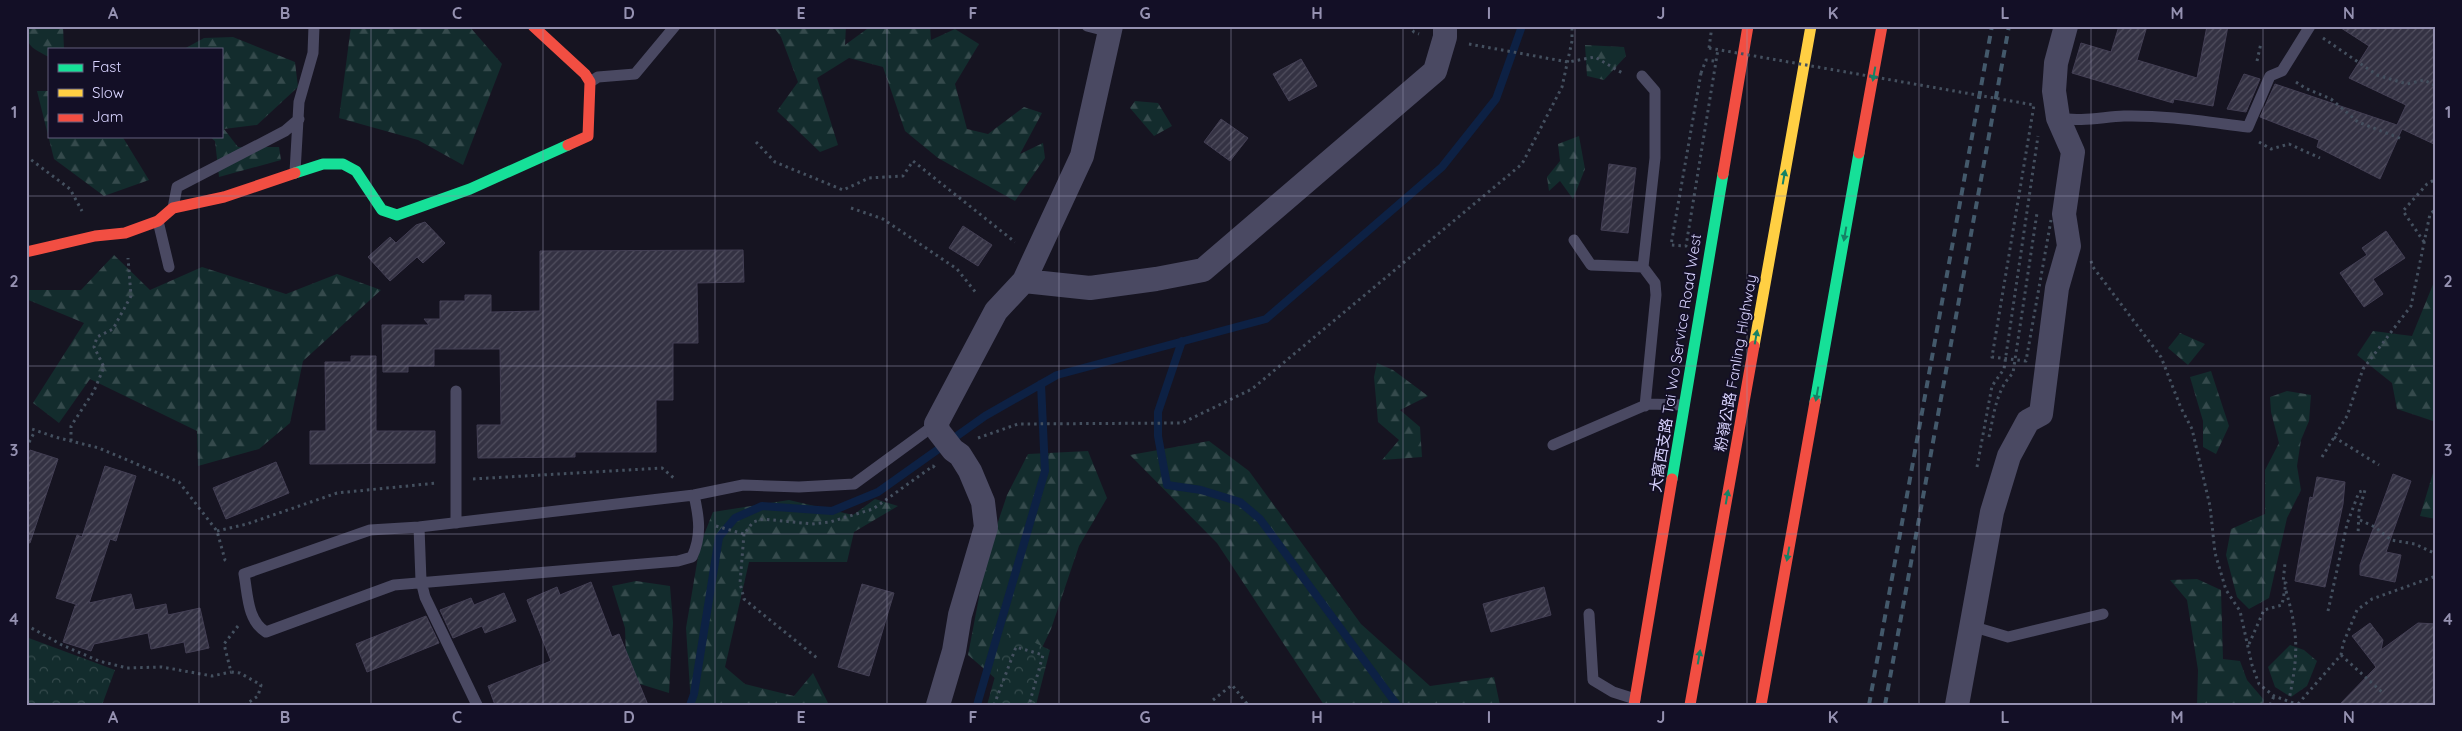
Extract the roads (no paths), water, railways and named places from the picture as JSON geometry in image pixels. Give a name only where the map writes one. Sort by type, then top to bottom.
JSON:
[{"type":"main road","points":[[26,252],[95,236],[125,233],[158,221],[173,208],[224,197],[324,164],[343,164],[356,171],[382,210],[397,215],[470,189],[588,136],[590,82],[585,74],[532,26]]},
{"type":"main road","name":"大窩西支路 Tai Wo Service Road West","points":[[1635,702],[1686,405],[1713,224],[1748,26]]},
{"type":"main road","name":"粉嶺公路 Fanling Highway","points":[[1690,705],[1811,26]]},
{"type":"main road","points":[[1761,705],[1882,26]]},
{"type":"street","points":[[1024,281],[1090,288],[1203,270],[1435,72],[1445,37],[1445,26]]},
{"type":"street","points":[[1957,705],[1992,512],[2009,456],[2028,421],[2041,414],[2057,288],[2069,246],[2064,214],[2073,152],[2048,118],[2054,91],[2056,63],[2066,26]]},
{"type":"street","points":[[938,705],[954,652],[960,615],[986,527],[983,502],[970,472],[960,455],[943,435],[996,311],[1024,281],[1082,156],[1110,29]]},
{"type":"lane","points":[[295,174],[300,102],[313,53],[314,26]]},
{"type":"lane","points":[[590,82],[598,78],[635,74],[675,26]]},
{"type":"lane","points":[[1087,26],[1110,29]]},
{"type":"lane","points":[[2048,118],[2074,121],[2124,116],[2192,120],[2248,127],[2270,76],[2282,71],[2309,27]]},
{"type":"lane","points":[[1642,76],[1655,91],[1655,158],[1643,267],[1655,283],[1656,294],[1645,406]]},
{"type":"lane","points":[[173,208],[177,187],[286,131],[299,119]]},
{"type":"lane","points":[[158,221],[169,267]]},
{"type":"lane","points":[[1574,240],[1591,265],[1643,267]]},
{"type":"lane","points":[[456,391],[456,523]]},
{"type":"lane","points":[[1553,445],[1645,406],[1663,403],[1686,405]]},
{"type":"lane","points":[[694,495],[699,519],[697,545],[692,557],[678,562],[421,581],[394,585],[372,591],[266,632],[257,626],[253,617],[244,574],[370,530],[419,528],[694,495],[743,485],[798,487],[854,484],[943,435]]},
{"type":"lane","points":[[419,528],[421,581],[434,620],[477,705]]},
{"type":"lane","points":[[1589,614],[1593,680],[1635,702]]},
{"type":"lane","points":[[1971,626],[2008,637],[2103,614]]},
{"type":"waterway","points":[[690,705],[694,694],[719,537],[735,518],[762,506],[832,511],[878,492],[985,416],[1057,375],[1266,319],[1442,167],[1496,99],[1522,26]]},
{"type":"waterway","points":[[1182,341],[1158,412],[1158,436],[1167,485],[1201,490],[1240,502],[1260,519],[1397,705]]},
{"type":"waterway","points":[[977,705],[1045,471],[1041,384]]},
{"type":"railway","points":[[1869,705],[1992,26]]},
{"type":"railway","points":[[1885,705],[2009,26]]}]
